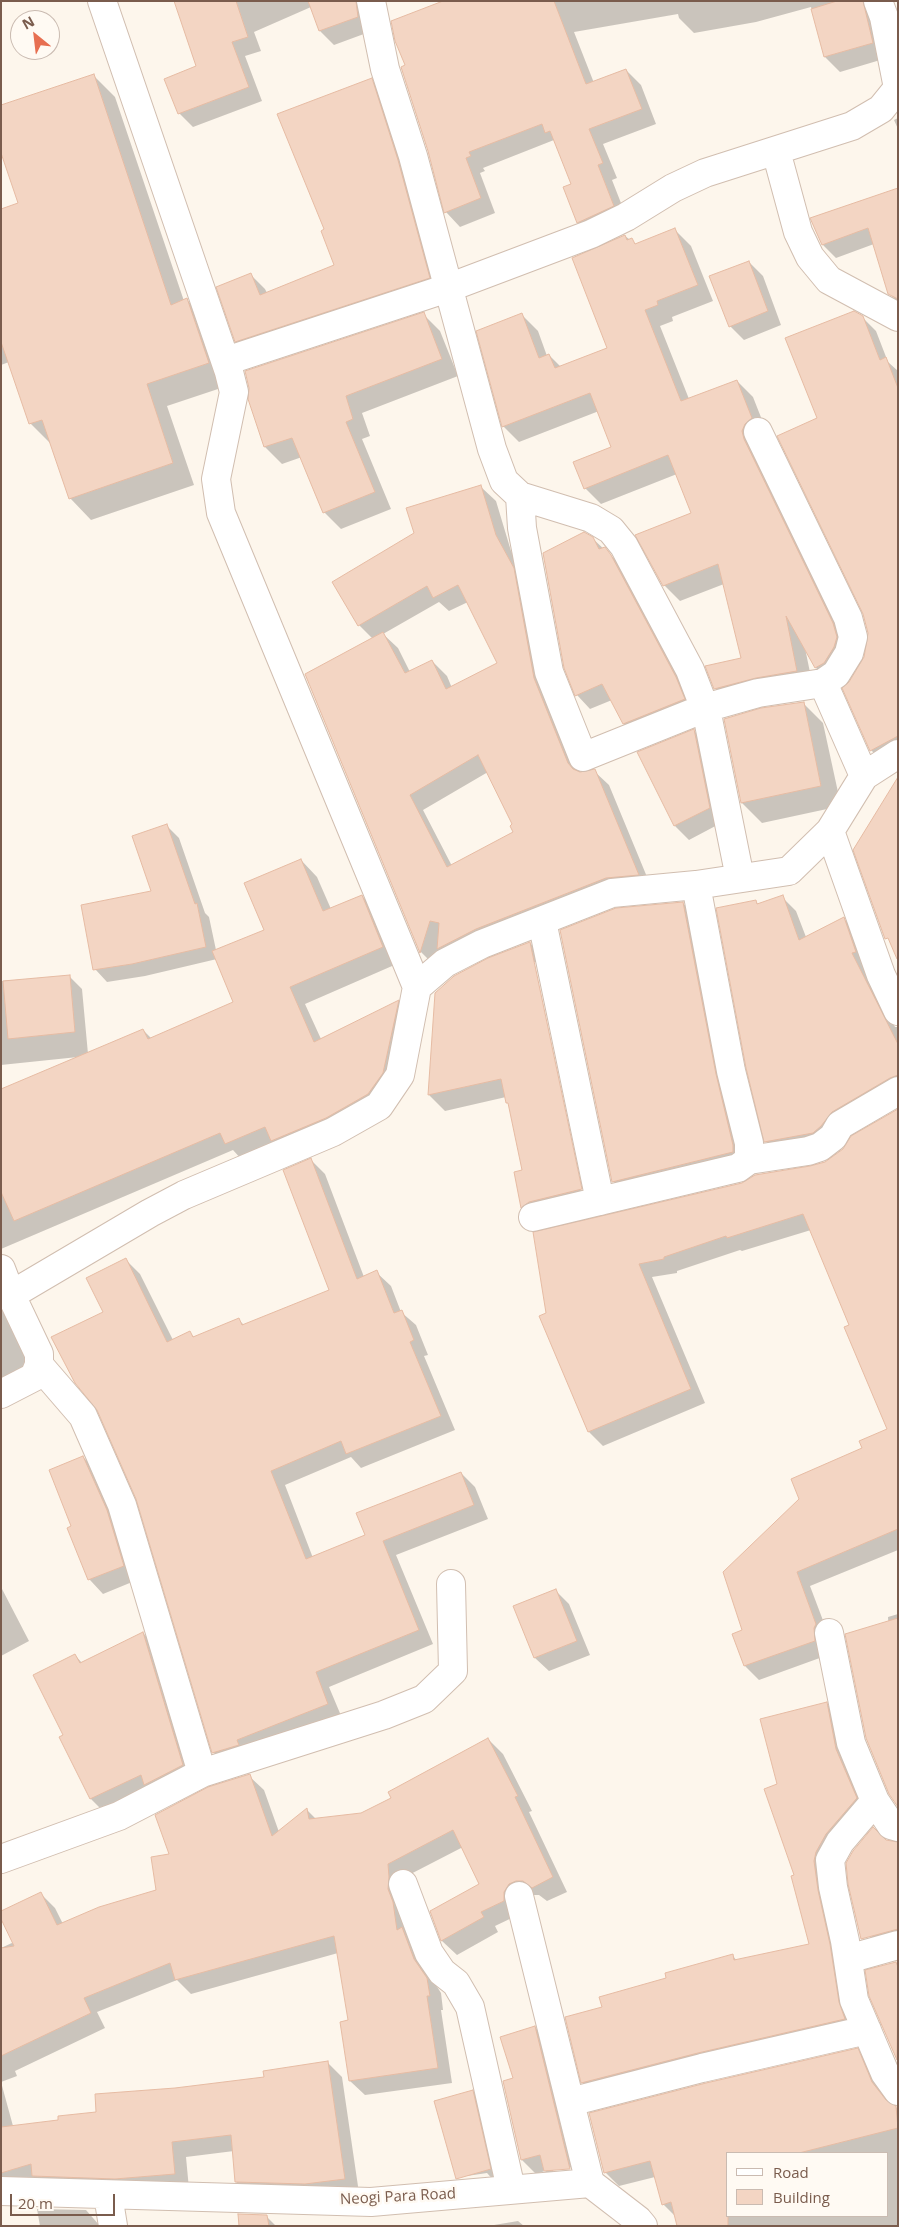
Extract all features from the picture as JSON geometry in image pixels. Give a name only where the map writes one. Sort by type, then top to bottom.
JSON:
[{"type":"street","points":[[10,1295],[176,1200],[333,1132],[380,1106],[400,1076],[417,987],[222,513],[216,479],[234,392],[226,361],[102,1]]},
{"type":"street","points":[[371,1],[385,69],[413,156],[492,449],[504,481],[520,496],[592,518],[611,530],[624,546],[685,662],[705,708],[740,878]]},
{"type":"street","points":[[226,361],[448,288],[591,234],[626,217],[673,188],[705,173],[852,126],[881,110],[898,88],[884,17],[878,1]]},
{"type":"street","points":[[776,150],[798,232],[810,257],[828,280],[898,317]]},
{"type":"street","points":[[520,496],[522,528],[546,663],[583,757],[705,708],[758,693],[824,683],[836,674],[849,653],[853,637],[848,618],[758,432]]},
{"type":"street","points":[[824,683],[864,776]]},
{"type":"street","points":[[417,987],[445,963],[482,944],[612,893],[696,885],[789,871],[830,831],[864,776],[898,754]]},
{"type":"street","points":[[830,831],[881,975],[898,1011]]},
{"type":"street","points":[[696,885],[731,1071],[749,1144],[749,1160]]},
{"type":"street","points":[[542,921],[600,1201]]},
{"type":"street","points":[[533,1217],[738,1168],[749,1160],[808,1152],[820,1147],[833,1137],[840,1125],[898,1091]]},
{"type":"street","points":[[1,1269],[10,1295],[39,1354],[39,1366],[34,1377],[1,1394]]},
{"type":"street","points":[[39,1366],[83,1416],[122,1505],[202,1773]]},
{"type":"street","points":[[1,1859],[119,1816],[202,1773],[384,1715],[424,1699],[453,1670],[451,1584]]},
{"type":"street","points":[[829,1633],[852,1742],[875,1801],[891,1824],[898,1827]]},
{"type":"street","points":[[875,1801],[840,1842],[830,1860],[833,1887],[848,1959],[854,2000],[885,2073],[898,2091]]},
{"type":"street","points":[[403,1884],[429,1953],[442,1972],[456,1983],[470,2007],[511,2189]]},
{"type":"street","points":[[519,1896],[590,2183],[638,2220],[643,2226]]},
{"type":"street","points":[[848,1959],[898,1945]]},
{"type":"street","points":[[570,2102],[702,2068],[867,2030]]},
{"type":"street","name":"Neogi Para Road","points":[[1,2192],[371,2202],[590,2183]]},
{"type":"street","points":[[108,2195],[114,2226]]},
{"type":"building","points":[[174,1],[236,1],[248,37],[232,42],[249,87],[178,114],[164,79],[196,66]]},
{"type":"building","points":[[308,1],[356,1],[358,17],[319,31]]},
{"type":"building","points":[[443,1],[554,1],[586,84],[626,69],[642,109],[589,129],[603,163],[598,165],[614,206],[577,223],[563,187],[571,184],[550,131],[545,133],[542,124],[469,152],[471,156],[466,158],[481,198],[444,213],[428,151],[401,67],[405,65],[395,41],[391,21]]},
{"type":"building","points":[[837,1],[863,1],[873,43],[824,57],[811,9]]},
{"type":"building","points":[[94,74],[171,305],[187,298],[209,363],[147,384],[173,463],[69,499],[42,420],[29,424],[1,342],[1,209],[18,203],[1,153],[1,105]]},
{"type":"building","points":[[372,78],[398,160],[430,278],[235,342],[216,287],[251,273],[260,295],[334,265],[321,231],[324,229],[277,114]]},
{"type":"building","points":[[898,188],[898,299],[888,294],[868,228],[822,245],[810,218]]},
{"type":"building","points":[[675,228],[698,285],[657,301],[658,305],[645,310],[681,401],[737,380],[752,418],[745,424],[742,431],[744,439],[833,623],[837,637],[834,647],[824,663],[815,668],[786,616],[797,671],[756,678],[714,689],[705,666],[741,658],[718,564],[663,586],[635,535],[691,513],[668,455],[584,489],[573,462],[611,447],[590,393],[502,427],[476,331],[522,313],[539,358],[549,354],[555,368],[607,348],[572,258],[625,235],[627,240],[632,238],[635,244]]},
{"type":"building","points":[[749,261],[768,311],[729,327],[709,276]]},
{"type":"building","points":[[854,311],[863,316],[880,360],[886,357],[898,388],[898,736],[870,751],[842,688],[849,682],[864,657],[868,633],[863,614],[777,436],[817,418],[785,338]]},
{"type":"building","points":[[424,312],[442,359],[346,396],[353,419],[346,422],[375,492],[323,513],[292,438],[264,447],[248,399],[249,388],[245,371]]},
{"type":"building","points":[[481,485],[496,535],[514,568],[534,678],[568,763],[573,769],[580,772],[595,769],[639,875],[606,878],[476,929],[437,949],[439,923],[430,921],[420,953],[305,674],[383,632],[405,673],[432,660],[446,689],[497,663],[458,585],[433,598],[427,586],[358,626],[332,582],[414,533],[406,508]],"holes":[[[478,755],[512,824],[510,826],[513,832],[447,867],[410,795]]]},
{"type":"building","points":[[584,532],[593,537],[599,549],[605,547],[611,555],[676,677],[685,699],[623,724],[602,684],[575,696],[564,668],[543,553]]},
{"type":"building","points":[[804,702],[821,786],[741,803],[724,719],[761,708]]},
{"type":"building","points":[[694,729],[710,808],[674,826],[637,752]]},
{"type":"building","points":[[898,777],[897,959],[888,938],[885,939],[853,850]]},
{"type":"building","points":[[167,824],[195,904],[197,903],[206,947],[132,964],[93,970],[81,905],[151,891],[132,836]]},
{"type":"building","points":[[301,859],[323,911],[362,895],[383,947],[290,987],[314,1042],[399,1000],[383,1073],[368,1094],[326,1118],[271,1141],[265,1127],[225,1144],[220,1133],[14,1221],[1,1192],[1,1089],[143,1029],[148,1039],[233,1002],[212,951],[264,930],[244,883]]},
{"type":"building","points":[[783,895],[799,940],[844,917],[856,952],[852,953],[898,1044],[898,1075],[832,1112],[813,1133],[764,1142],[746,1068],[716,908],[756,900],[757,904]]},
{"type":"building","points":[[683,902],[733,1152],[612,1182],[560,930],[616,908]]},
{"type":"building","points":[[530,942],[582,1189],[529,1202],[521,1208],[514,1172],[522,1170],[501,1079],[428,1095],[435,993],[454,976],[488,958]]},
{"type":"building","points":[[70,975],[75,1032],[8,1039],[3,981]]},
{"type":"building","points":[[898,1109],[898,1529],[797,1572],[816,1624],[814,1628],[815,1641],[744,1666],[732,1634],[742,1630],[723,1572],[799,1499],[791,1479],[862,1448],[859,1441],[887,1429],[844,1327],[849,1325],[803,1214],[727,1238],[726,1236],[664,1257],[664,1259],[639,1264],[691,1389],[588,1432],[539,1316],[546,1313],[533,1232],[742,1183],[755,1175],[825,1162],[843,1149],[851,1136]]},
{"type":"building","points":[[311,1158],[357,1279],[377,1270],[394,1313],[402,1310],[414,1340],[410,1342],[441,1416],[346,1454],[341,1441],[271,1471],[306,1559],[365,1535],[356,1513],[461,1472],[474,1505],[383,1541],[419,1630],[316,1672],[328,1704],[237,1740],[239,1745],[212,1753],[136,1499],[97,1410],[75,1383],[51,1337],[103,1312],[86,1278],[126,1258],[167,1342],[190,1331],[193,1337],[239,1318],[242,1325],[329,1290],[283,1170]]},
{"type":"building","points":[[83,1456],[107,1510],[124,1566],[88,1580],[67,1528],[71,1526],[49,1470]]},
{"type":"building","points":[[556,1589],[577,1641],[534,1658],[513,1606]]},
{"type":"building","points":[[898,1618],[898,1807],[889,1794],[866,1738],[845,1634]]},
{"type":"building","points":[[143,1632],[183,1765],[144,1785],[141,1775],[90,1799],[59,1737],[63,1735],[33,1675],[75,1654],[80,1663]]},
{"type":"building","points":[[827,1702],[836,1749],[857,1798],[826,1834],[816,1852],[814,1861],[839,2002],[845,2019],[698,2053],[581,2083],[565,2017],[602,2007],[599,1997],[666,1978],[665,1973],[733,1954],[734,1960],[809,1944],[791,1876],[794,1875],[764,1789],[777,1784],[760,1719]]},
{"type":"building","points":[[488,1738],[518,1796],[515,1797],[553,1877],[532,1888],[523,1881],[509,1884],[504,1892],[504,1901],[481,1912],[484,1917],[441,1941],[430,1911],[479,1884],[453,1830],[388,1864],[388,1889],[393,1902],[397,1930],[402,1927],[414,1959],[427,1978],[430,1996],[427,1996],[438,2068],[349,2081],[340,2022],[348,2020],[334,1936],[175,1980],[170,1963],[84,1998],[91,2013],[1,2056],[1,1948],[14,1946],[1,1919],[1,1911],[41,1892],[57,1925],[99,1907],[156,1890],[151,1857],[169,1854],[155,1815],[208,1787],[250,1774],[272,1836],[307,1808],[309,1819],[361,1813],[391,1798],[388,1792]]},
{"type":"building","points":[[873,1827],[886,1840],[898,1842],[898,1929],[861,1939],[848,1884],[846,1863],[853,1851]]},
{"type":"building","points":[[896,1962],[898,1967],[897,2060],[869,1996],[865,1970]]},
{"type":"building","points":[[535,2026],[570,2169],[544,2171],[540,2155],[521,2160],[503,2081],[513,2078],[500,2037]]},
{"type":"building","points":[[858,2048],[872,2082],[886,2100],[896,2106],[898,2128],[803,2152],[726,2152],[726,2217],[728,2217],[728,2226],[677,2226],[671,2202],[662,2205],[650,2161],[604,2173],[589,2113],[706,2083]]},
{"type":"building","points":[[328,2061],[345,2179],[305,2184],[235,2182],[231,2135],[172,2142],[175,2174],[115,2179],[32,2176],[31,2164],[1,2173],[1,2127],[58,2120],[58,2116],[96,2112],[95,2094],[175,2088],[264,2077],[263,2071]]},
{"type":"building","points":[[473,2090],[491,2169],[456,2179],[434,2101]]},
{"type":"building","points":[[238,2214],[267,2215],[269,2226],[239,2226]]}]
